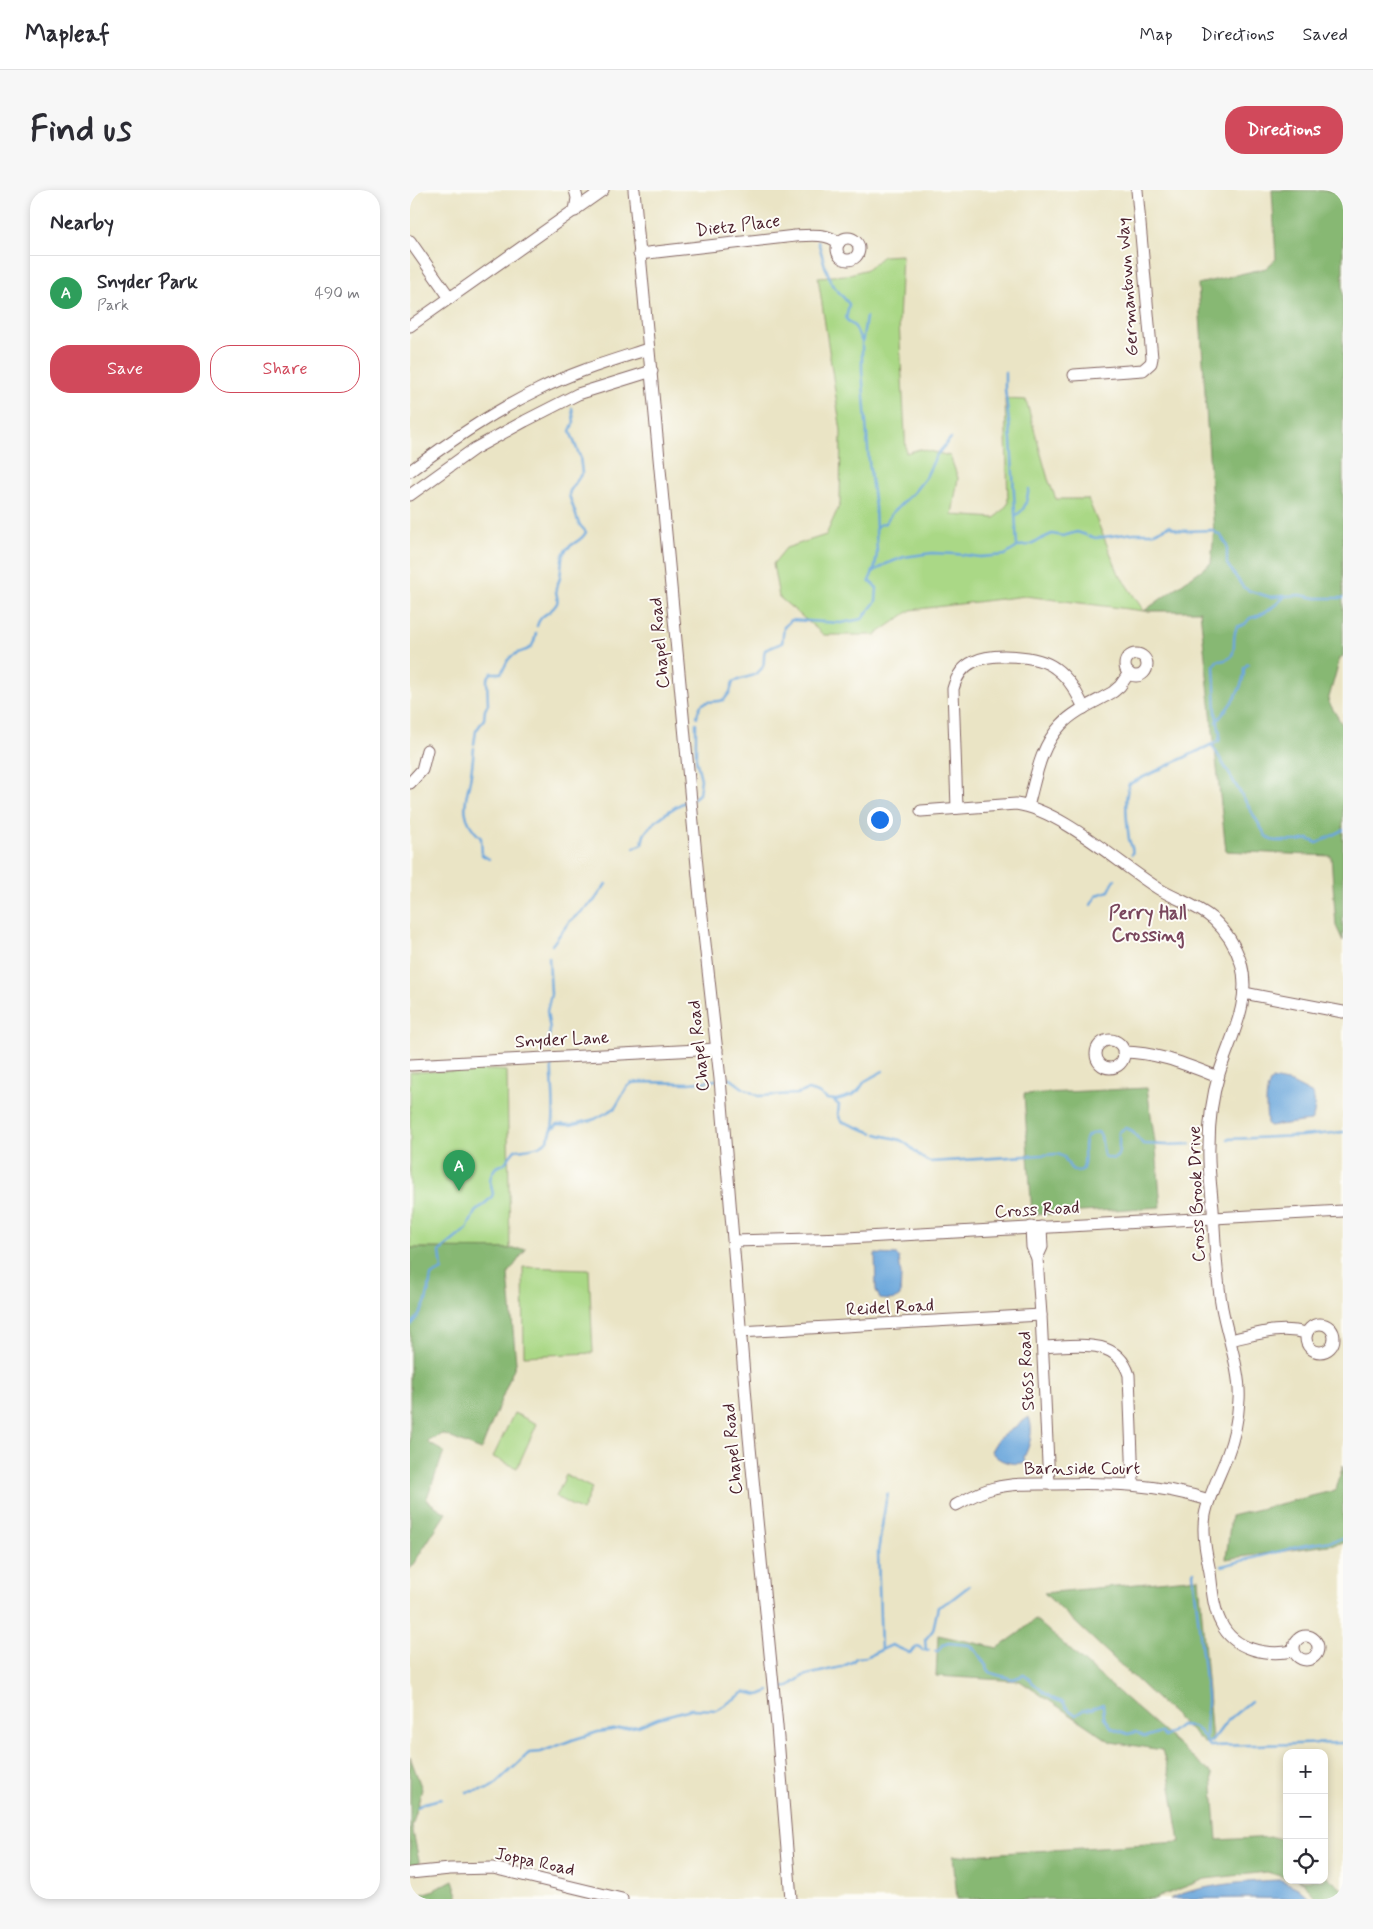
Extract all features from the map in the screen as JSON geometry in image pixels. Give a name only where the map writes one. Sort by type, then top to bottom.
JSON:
[{"type":"street","points":[[575,190],[577,198],[575,211]]},
{"type":"street","points":[[410,326],[603,190]]},
{"type":"street","name":"Chapel Road","points":[[634,190],[691,803],[717,1049],[740,1332],[777,1726],[791,1899]]},
{"type":"street","name":"Germantown Way","points":[[1074,375],[1143,370],[1151,363],[1137,190]]},
{"type":"street","name":"Dietz Place","points":[[639,254],[795,236],[817,235],[833,238],[839,243]]},
{"type":"street","points":[[410,240],[450,298]]},
{"type":"street","points":[[410,472],[480,421],[538,389],[571,375],[648,349]]},
{"type":"street","points":[[410,496],[474,450],[525,420],[578,394],[652,371]]},
{"type":"street","points":[[957,808],[953,689],[958,676],[972,662],[982,658],[1006,657],[1031,658],[1044,662],[1054,667],[1068,680],[1084,708]]},
{"type":"street","points":[[1028,806],[1041,756],[1049,741],[1062,724],[1120,686],[1128,673]]},
{"type":"street","points":[[410,783],[422,770],[427,750]]},
{"type":"street","name":"Cross Brook Drive","points":[[921,811],[1004,804],[1028,806],[1064,823],[1156,887],[1198,908],[1214,920],[1231,940],[1240,960],[1244,975],[1241,1012],[1218,1077],[1212,1106],[1208,1150],[1216,1270],[1240,1396],[1234,1438],[1209,1500],[1205,1515],[1204,1531],[1217,1612],[1222,1624],[1232,1637],[1251,1649],[1273,1653],[1293,1651]]},
{"type":"street","points":[[1244,993],[1343,1012]]},
{"type":"street","name":"Snyder Lane","points":[[410,1065],[717,1049]]},
{"type":"street","points":[[1123,1052],[1141,1052],[1163,1057],[1218,1077]]},
{"type":"street","name":"Cross Road","points":[[734,1241],[848,1238],[1343,1211]]},
{"type":"street","name":"Stoss Road","points":[[1036,1227],[1032,1247],[1037,1258],[1042,1315],[1049,1484]]},
{"type":"street","name":"Reidel Road","points":[[740,1332],[1042,1315]]},
{"type":"street","points":[[1230,1340],[1273,1330],[1291,1329],[1307,1333]]},
{"type":"street","points":[[1043,1347],[1093,1345],[1103,1347],[1112,1352],[1126,1366],[1129,1375],[1133,1484]]},
{"type":"street","name":"Barnside Court","points":[[956,1505],[979,1492],[995,1487],[1107,1482],[1172,1490],[1209,1500]]},
{"type":"street","name":"Joppa Road","points":[[410,1873],[456,1868],[493,1868],[622,1899]]},
{"type":"green space","points":[[1272,190],[1343,191],[1343,656],[1340,658],[1328,701],[1343,726],[1343,941],[1336,926],[1331,856],[1226,851],[1200,611],[1144,611],[1211,563],[1214,533],[1198,284],[1266,268],[1276,259]]},
{"type":"green space","points":[[902,255],[899,322],[906,453],[920,449],[950,456],[958,478],[952,515],[995,518],[1008,504],[1005,399],[1026,400],[1048,479],[1056,499],[1088,499],[1119,574],[1144,611],[1025,596],[911,610],[875,635],[824,635],[779,597],[773,564],[786,548],[826,535],[840,504],[841,431],[818,277],[846,275],[868,269],[883,256]]},
{"type":"green space","points":[[507,1071],[510,1249],[410,1248],[410,1072]]},
{"type":"green space","points":[[1147,1088],[1156,1149],[1161,1207],[1032,1215],[1024,1094]]},
{"type":"green space","points":[[410,1248],[526,1249],[508,1274],[516,1363],[481,1450],[442,1434],[427,1442],[444,1452],[426,1500],[446,1513],[410,1569]]},
{"type":"green space","points":[[523,1267],[589,1269],[593,1353],[524,1356]]},
{"type":"green space","points":[[514,1413],[537,1424],[517,1468],[493,1457]]},
{"type":"green space","points":[[1343,1465],[1343,1543],[1226,1559],[1231,1516],[1336,1490]]},
{"type":"green space","points":[[566,1475],[592,1488],[582,1511],[556,1497]]},
{"type":"green space","points":[[1199,1578],[1212,1742],[1204,1743],[1044,1593]]},
{"type":"green space","points":[[1035,1619],[1212,1774],[1217,1840],[1274,1837],[1283,1840],[1283,1877],[1267,1872],[1205,1879],[1154,1899],[957,1899],[953,1856],[1180,1842],[1169,1774],[1162,1750],[1111,1742],[1020,1681],[936,1676],[938,1635],[998,1648]]},
{"type":"green space","points":[[410,1757],[422,1789],[412,1827],[420,1865],[410,1867]]},
{"type":"green space","points":[[1328,1877],[1343,1890],[1343,1899],[1317,1899],[1305,1884],[1328,1884]]},
{"type":"green space","points":[[453,1880],[458,1899],[410,1899],[410,1882],[415,1896],[432,1891]]},
{"type":"water","points":[[1272,1079],[1292,1083],[1313,1094],[1315,1108],[1311,1121],[1269,1126],[1267,1123],[1266,1100],[1269,1084]]},
{"type":"water","points":[[875,1254],[897,1255],[899,1257],[901,1275],[900,1296],[896,1299],[880,1299],[876,1290]]},
{"type":"water","points":[[1029,1417],[1031,1432],[1030,1443],[1024,1457],[1025,1462],[1011,1463],[994,1455],[991,1451],[998,1439]]},
{"type":"water","points":[[1281,1880],[1283,1884],[1290,1884],[1298,1888],[1310,1899],[1170,1899],[1194,1890],[1240,1883]]},
{"type":"waterway","points":[[818,241],[832,284],[849,304],[846,319],[855,327],[862,342]]},
{"type":"waterway","points":[[697,717],[700,706],[706,702],[724,700],[730,692],[733,682],[754,675],[761,670],[764,664],[765,650],[782,643],[784,627],[791,620],[841,623],[862,619],[876,601],[877,588],[869,581],[875,567],[877,553],[875,507],[869,462],[862,370],[862,344],[866,317]]},
{"type":"waterway","points":[[1005,372],[1017,547]]},
{"type":"waterway","points":[[537,626],[541,618],[552,610],[557,603],[556,588],[560,578],[564,553],[582,538],[586,532],[579,524],[569,495],[582,473],[580,457],[570,431],[574,422],[572,408]]},
{"type":"waterway","points":[[876,529],[879,525],[885,523],[892,513],[914,492],[926,477],[936,456],[951,438]]},
{"type":"waterway","points":[[1016,515],[1024,507],[1029,489]]},
{"type":"waterway","points":[[1089,536],[1096,538],[1134,533],[1154,533],[1169,526],[1177,530],[1212,530],[1221,536],[1227,545],[1227,564],[1243,587],[1250,591],[1270,597],[1300,595],[1316,598],[1343,598]]},
{"type":"waterway","points":[[873,572],[886,564],[904,557],[932,553],[980,557],[1005,555],[1019,546],[1028,545],[1052,534],[1063,536],[1077,532],[1086,535]]},
{"type":"waterway","points":[[1132,854],[1133,850],[1129,839],[1126,811],[1129,784],[1219,741],[1220,733],[1216,714],[1214,665],[1217,661],[1230,658],[1233,654],[1237,627],[1245,624],[1250,618],[1268,610],[1284,597]]},
{"type":"waterway","points":[[474,744],[476,731],[484,719],[488,704],[487,679],[491,673],[501,673],[512,656],[530,648],[536,633]]},
{"type":"waterway","points":[[1216,722],[1239,690],[1244,675],[1244,668],[1248,664]]},
{"type":"waterway","points":[[694,798],[699,794],[701,779],[696,759],[696,723]]},
{"type":"waterway","points":[[1212,745],[1266,836],[1271,840],[1298,841],[1308,839],[1317,843],[1343,830]]},
{"type":"waterway","points":[[474,748],[465,811],[474,831],[481,838],[482,855],[489,859]]},
{"type":"waterway","points":[[634,848],[642,844],[644,834],[659,818],[689,800]]},
{"type":"waterway","points":[[1091,905],[1097,895],[1109,891],[1115,879]]},
{"type":"waterway","points":[[552,945],[569,922],[594,901],[606,884]]},
{"type":"waterway","points":[[549,957],[551,994],[547,1011],[550,1030],[548,1043],[552,1050]]},
{"type":"waterway","points":[[410,1326],[419,1315],[425,1303],[431,1276],[442,1270],[440,1251],[467,1229],[475,1212],[491,1198],[493,1194],[490,1180],[496,1167],[504,1164],[515,1150],[538,1146],[547,1140],[551,1131],[554,1107],[552,1063]]},
{"type":"waterway","points":[[724,1078],[731,1079],[758,1096],[797,1094],[808,1090],[818,1093],[827,1099],[836,1100],[853,1095],[865,1081],[883,1071]]},
{"type":"waterway","points":[[588,1121],[615,1108],[627,1087],[632,1083],[690,1083],[716,1080]]},
{"type":"waterway","points":[[833,1100],[839,1105],[838,1114],[841,1121],[873,1133]]},
{"type":"waterway","points":[[552,1129],[558,1124],[570,1125],[586,1121]]},
{"type":"waterway","points":[[877,1134],[904,1142],[922,1158],[930,1162],[1058,1154],[1064,1157],[1069,1166],[1075,1171],[1082,1170],[1084,1165],[1084,1142],[1086,1137],[1098,1132],[1101,1136],[1104,1156],[1110,1158],[1117,1156],[1119,1152],[1119,1132],[1125,1128],[1131,1130],[1143,1144],[1191,1144]]},
{"type":"waterway","points":[[1228,1139],[1302,1136],[1343,1132]]},
{"type":"waterway","points":[[881,1650],[878,1552],[887,1494]]},
{"type":"waterway","points":[[1222,1566],[1301,1546],[1343,1539]]},
{"type":"waterway","points":[[1194,1571],[1207,1697],[1206,1739]]},
{"type":"waterway","points":[[926,1650],[925,1640],[933,1630],[938,1607],[969,1586]]},
{"type":"waterway","points":[[935,1651],[938,1651],[943,1645],[948,1643],[970,1645],[990,1672],[1013,1679],[1024,1675],[1047,1695],[1063,1702],[1076,1715],[1083,1710],[1092,1709],[1103,1704],[1104,1717],[1112,1728],[1128,1734],[1136,1732],[1145,1737],[1160,1732],[1165,1737],[1180,1725],[1196,1729],[1210,1746],[1343,1743]]},
{"type":"waterway","points":[[868,1656],[892,1645],[910,1653],[918,1646],[923,1650],[929,1650]]},
{"type":"waterway","points":[[776,1689],[788,1687],[803,1676],[841,1667],[856,1658],[866,1657]]},
{"type":"waterway","points":[[467,1792],[488,1789],[529,1753],[541,1752],[598,1732],[638,1726],[658,1718],[691,1709],[717,1710],[745,1692],[759,1695],[769,1691]]},
{"type":"waterway","points":[[1207,1743],[1212,1741],[1227,1721],[1251,1701]]},
{"type":"waterway","points":[[418,1807],[424,1803],[441,1799]]},
{"type":"place","name":"Snyder Park","points":[[459,1191]]},
{"type":"district","name":"Perry Hall Crossing","points":[[1148,923]]}]
